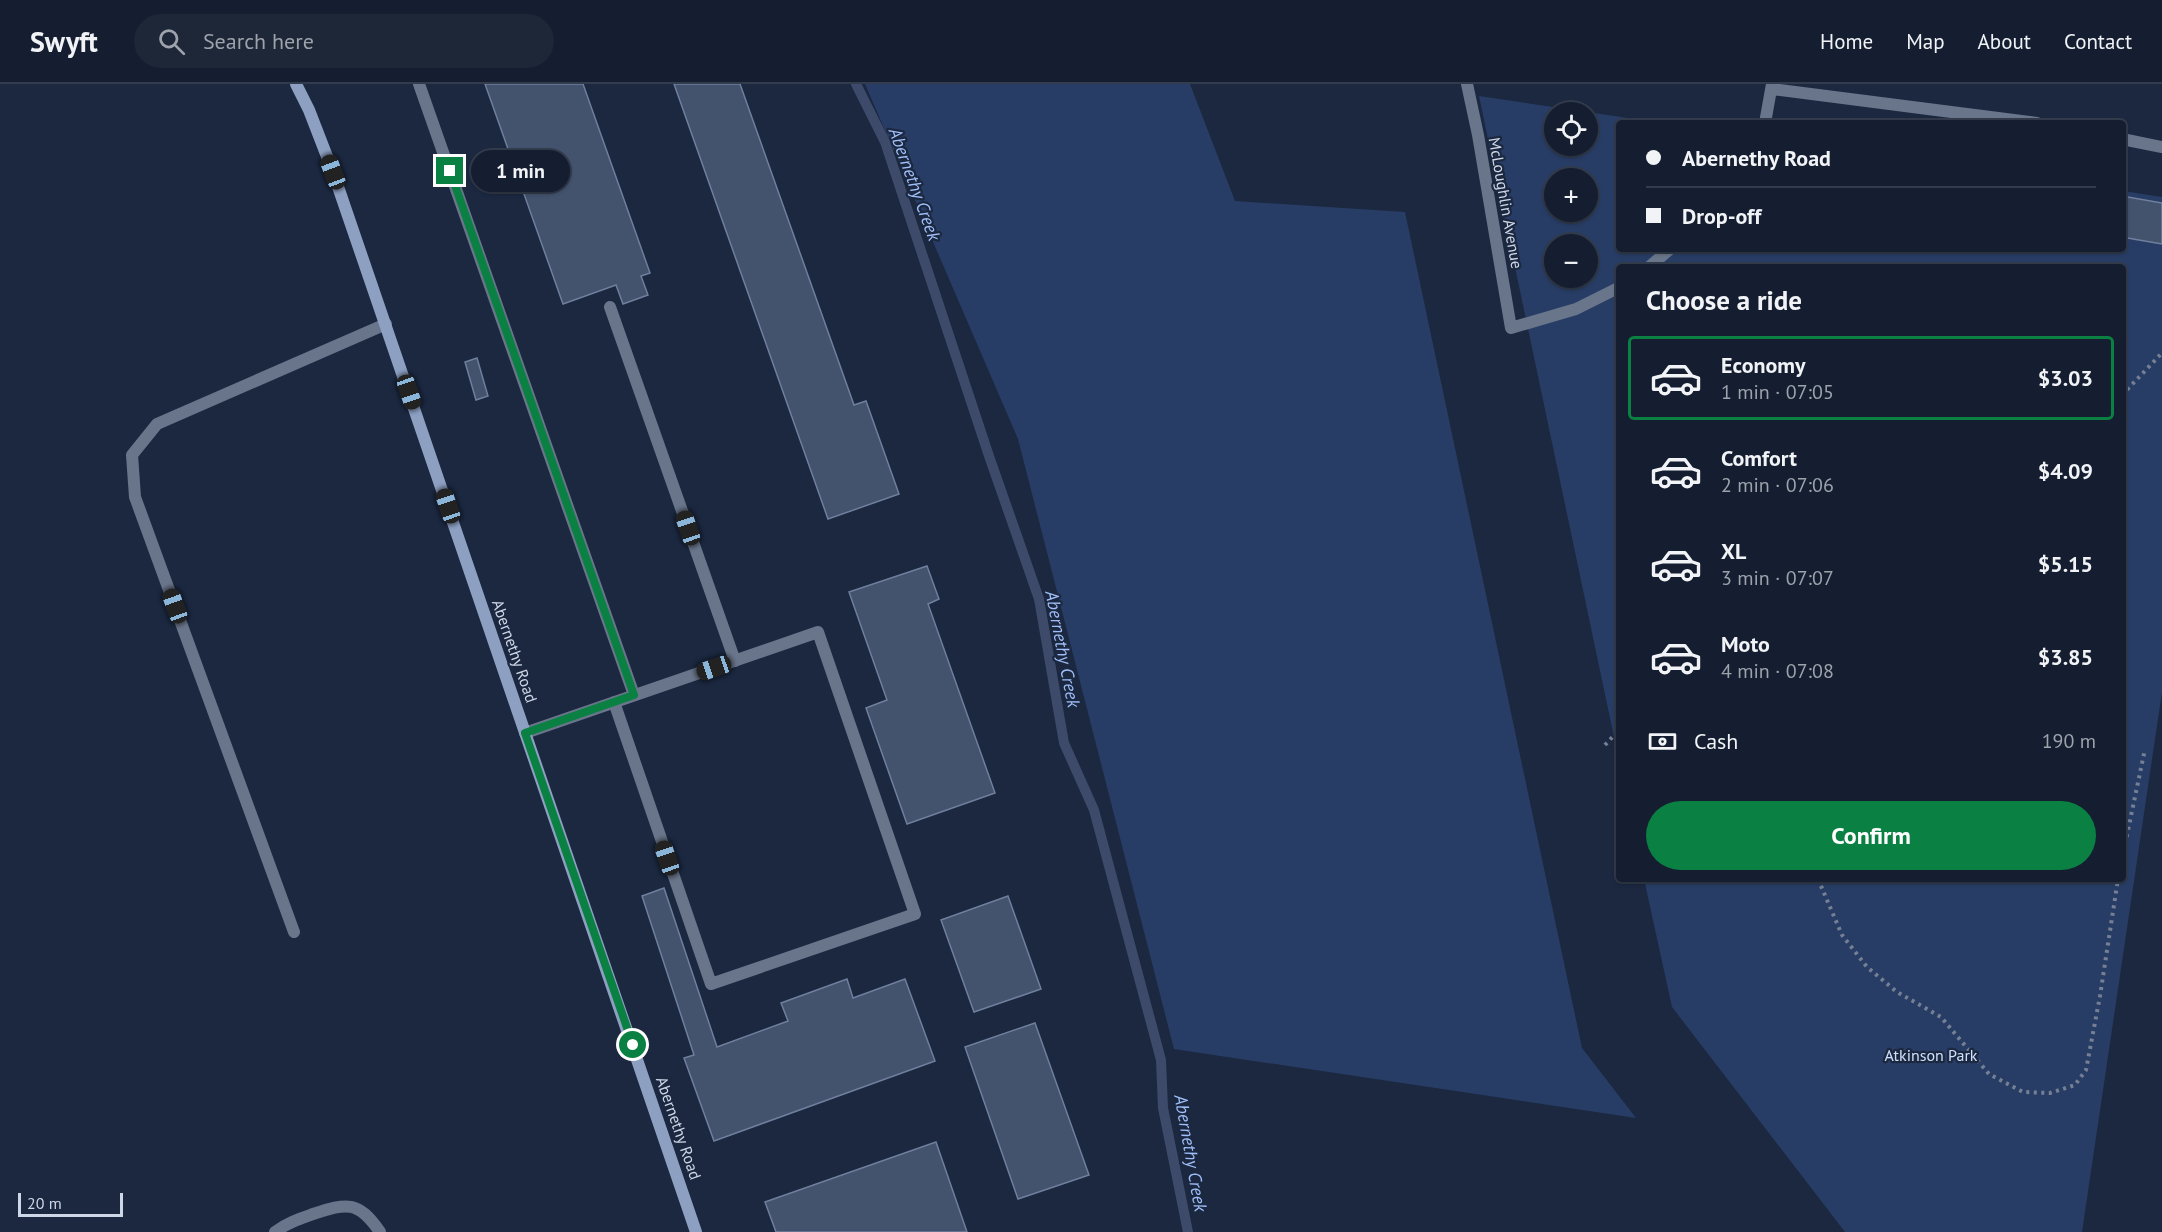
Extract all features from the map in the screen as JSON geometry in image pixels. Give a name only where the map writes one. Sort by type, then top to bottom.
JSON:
[{"type":"main road","name":"Abernethy Road","points":[[296,84],[309,110],[333,172],[386,324],[696,1232]]},
{"type":"street","points":[[419,84],[634,695]]},
{"type":"street","name":"McLoughlin Avenue","points":[[1467,84],[1511,328],[1576,309],[1616,289]]},
{"type":"street","points":[[1766,120],[1772,86],[2016,120]]},
{"type":"street","points":[[2126,141],[2162,147]]},
{"type":"street","points":[[1652,264],[1666,252]]},
{"type":"street","points":[[610,307],[735,661]]},
{"type":"street","points":[[294,932],[135,497],[132,455],[157,424],[386,324]]},
{"type":"street","points":[[525,733],[634,695],[818,632],[915,914],[711,984],[614,702]]},
{"type":"street","points":[[275,1232],[286,1224],[343,1204],[365,1212],[380,1232]]},
{"type":"path","points":[[2126,391],[2162,353]]},
{"type":"path","points":[[1605,745],[1616,733]]},
{"type":"path","points":[[2126,840],[2145,749]]},
{"type":"path","points":[[1819,882],[1842,935],[1867,967],[1897,992],[1941,1017],[1989,1074],[2023,1092],[2050,1093],[2075,1085],[2086,1070],[2118,882]]},
{"type":"green space","points":[[865,84],[1190,84],[1235,201],[1405,212],[1582,1048],[1636,1118],[1174,1049],[1018,439]]},
{"type":"green space","name":"Atkinson Park","points":[[1479,96],[1544,106],[1544,156],[1598,156],[1598,114],[1642,120],[1616,120],[1616,252],[2126,252],[2126,191],[2162,197],[2162,692],[2082,1232],[1845,1232],[1672,1007],[1645,882],[2126,882],[2126,264],[1616,264],[1616,747]]},
{"type":"building","points":[[485,84],[583,84],[650,273],[641,276],[648,295],[623,304],[616,285],[563,304]]},
{"type":"building","points":[[674,84],[740,84],[854,405],[866,401],[899,494],[828,519]]},
{"type":"building","points":[[2126,197],[2162,203],[2162,244],[2126,238]]},
{"type":"building","points":[[477,358],[488,396],[476,400],[465,362]]},
{"type":"building","points":[[927,566],[939,599],[928,604],[995,793],[907,824],[866,708],[887,700],[849,592]]},
{"type":"building","points":[[664,888],[717,1047],[788,1021],[781,1003],[847,979],[853,998],[905,979],[935,1061],[714,1141],[684,1058],[694,1055],[642,896]]},
{"type":"building","points":[[1008,896],[1041,989],[974,1012],[941,920]]},
{"type":"building","points":[[1035,1023],[1089,1175],[1018,1199],[965,1047]]},
{"type":"building","points":[[936,1142],[967,1232],[776,1232],[765,1202]]},
{"type":"waterway","name":"Abernethy Creek","points":[[856,84],[885,142],[1039,599],[1064,743],[1094,810],[1161,1060],[1163,1108],[1188,1232]]},
{"type":"route","points":[[450,171],[634,695],[525,733],[633,1045]]}]
